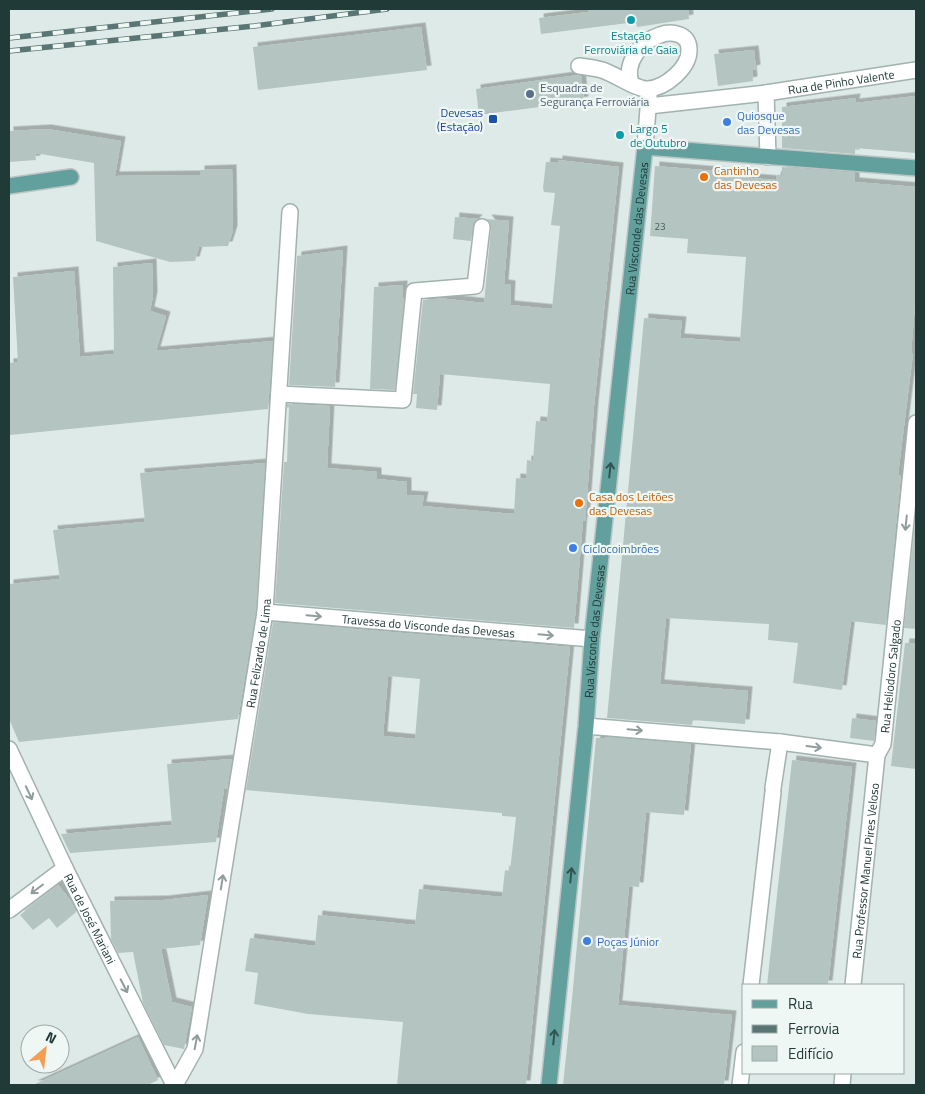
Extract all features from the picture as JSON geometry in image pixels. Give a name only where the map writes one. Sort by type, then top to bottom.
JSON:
[{"type":"main road","points":[[645,146],[916,168]]},
{"type":"main road","name":"Rua Visconde das Devesas","points":[[550,1085],[586,726],[592,639],[645,146]]},
{"type":"main road","points":[[9,186],[72,178]]},
{"type":"street","points":[[579,66],[601,69],[639,88],[649,89],[664,85],[672,80],[686,59],[689,49],[686,41],[679,34],[668,33],[646,42],[634,56],[629,77],[631,83]]},
{"type":"street","name":"Rua de Pinho Valente","points":[[766,92],[916,70]]},
{"type":"street","points":[[645,146],[650,106],[649,89]]},
{"type":"street","points":[[650,106],[766,92],[768,157]]},
{"type":"street","name":"Rua Felizardo de Lima","points":[[174,1085],[196,1049],[265,612],[290,212]]},
{"type":"street","points":[[279,394],[403,400],[414,291],[474,286],[482,227]]},
{"type":"street","name":"Rua Heliodoro Salgado","points":[[877,755],[883,744],[916,423]]},
{"type":"street","name":"Travessa do Visconde das Devesas","points":[[265,612],[592,639]]},
{"type":"street","points":[[586,726],[780,742],[877,755]]},
{"type":"street","points":[[751,984],[780,742]]},
{"type":"street","name":"Rua de José Mariani","points":[[9,749],[65,868],[174,1085]]},
{"type":"street","name":"Rua Professor Manuel Pires Veloso","points":[[853,984],[877,755]]},
{"type":"street","points":[[9,910],[65,868]]},
{"type":"street","points":[[740,1085],[742,1068]]},
{"type":"building","name":"Estação Ferroviária de Gaia","points":[[588,9],[688,9],[689,19],[637,27],[636,22],[541,34],[539,18],[588,12]]},
{"type":"building","points":[[421,27],[427,70],[258,90],[253,47]]},
{"type":"building","points":[[754,50],[756,69],[752,70],[753,81],[718,86],[714,54]]},
{"type":"building","name":"Esquadra de Segurança Ferroviária","points":[[581,76],[584,101],[479,115],[476,89]]},
{"type":"building","points":[[916,96],[916,153],[855,148],[855,154],[782,148],[782,107],[856,98],[855,103]]},
{"type":"building","points":[[47,129],[121,141],[115,176],[200,175],[200,170],[232,169],[233,230],[228,246],[199,247],[195,261],[170,262],[96,241],[94,163],[35,153],[36,160],[9,162],[9,131]]},
{"type":"building","points":[[558,160],[619,167],[594,406],[574,628],[275,603],[284,462],[287,462],[289,407],[287,408],[287,404],[330,406],[327,468],[377,472],[377,479],[407,482],[407,495],[424,496],[422,506],[514,514],[516,478],[526,479],[527,460],[533,461],[536,421],[547,422],[550,384],[440,374],[437,410],[416,408],[417,394],[413,394],[423,300],[447,298],[484,303],[491,228],[487,219],[509,221],[504,284],[511,285],[510,305],[552,309],[560,226],[551,225],[555,193],[544,192],[543,188],[546,162],[558,163]]},
{"type":"building","points":[[655,166],[738,173],[738,177],[776,180],[777,175],[782,175],[782,167],[855,173],[855,182],[916,187],[916,293],[911,353],[913,353],[898,475],[901,475],[886,625],[851,621],[842,690],[793,683],[798,643],[768,640],[769,624],[666,618],[660,684],[748,691],[745,724],[693,720],[692,725],[607,718],[644,318],[682,321],[680,338],[740,342],[746,257],[687,253],[688,239],[650,236]]},
{"type":"building","points":[[455,217],[478,219],[473,225],[471,241],[453,239]]},
{"type":"building","points":[[343,250],[335,387],[289,385],[297,256]]},
{"type":"building","points":[[152,263],[153,296],[150,311],[166,316],[156,351],[273,341],[268,409],[10,435],[9,363],[18,362],[13,277],[74,271],[80,357],[114,354],[113,267]]},
{"type":"building","points":[[403,285],[402,298],[404,298],[395,390],[370,389],[374,287]]},
{"type":"building","points":[[265,463],[256,611],[238,719],[19,742],[9,719],[9,584],[60,579],[53,530],[145,522],[140,473]]},
{"type":"building","points":[[916,512],[916,629],[904,628]]},
{"type":"building","points":[[273,622],[570,647],[526,1085],[397,1085],[403,1022],[308,1014],[254,1004],[258,973],[245,971],[250,938],[315,946],[318,915],[415,925],[419,889],[502,897],[505,870],[510,871],[516,817],[502,816],[502,813],[246,790]],"holes":[[[388,676],[420,679],[415,739],[383,736]]]},
{"type":"building","points":[[905,643],[916,643],[916,769],[891,766]]},
{"type":"building","points":[[852,718],[876,721],[874,741],[850,738]]},
{"type":"building","points":[[605,737],[691,744],[684,815],[646,812],[639,887],[629,886],[618,1005],[732,1015],[724,1085],[563,1085],[596,738]]},
{"type":"building","points":[[232,759],[227,789],[224,789],[216,842],[70,853],[61,834],[172,825],[167,764]]},
{"type":"building","points":[[792,760],[852,767],[828,984],[767,984]]},
{"type":"building","points":[[58,885],[71,901],[76,912],[57,928],[49,918],[33,930],[20,915]]},
{"type":"building","points":[[208,895],[200,945],[161,949],[172,1002],[192,1007],[184,1049],[164,1045],[143,1003],[133,952],[118,953],[111,939],[110,901],[164,900]]},
{"type":"building","points":[[138,1037],[158,1080],[148,1085],[33,1085],[57,1074],[70,1074],[70,1068]]},
{"type":"railway","points":[[9,38],[272,9]]},
{"type":"railway","points":[[9,51],[254,26],[387,9]]},
{"type":"place","name":"Estação Ferroviária de Gaia","points":[[631,20]]},
{"type":"place","name":"Esquadra de Segurança Ferroviária","points":[[530,94]]},
{"type":"place","name":"Devesas (Estação)","points":[[493,119]]},
{"type":"place","name":"Quiosque das Devesas","points":[[727,122]]},
{"type":"place","name":"Largo 5 de Outubro","points":[[620,135]]},
{"type":"place","name":"Cantinho das Devesas","points":[[704,177]]},
{"type":"place","name":"Casa dos Leitões das Devesas","points":[[579,503]]},
{"type":"place","name":"Ciclocoimbrões","points":[[573,548]]},
{"type":"place","name":"Poças Júnior","points":[[587,941]]}]
